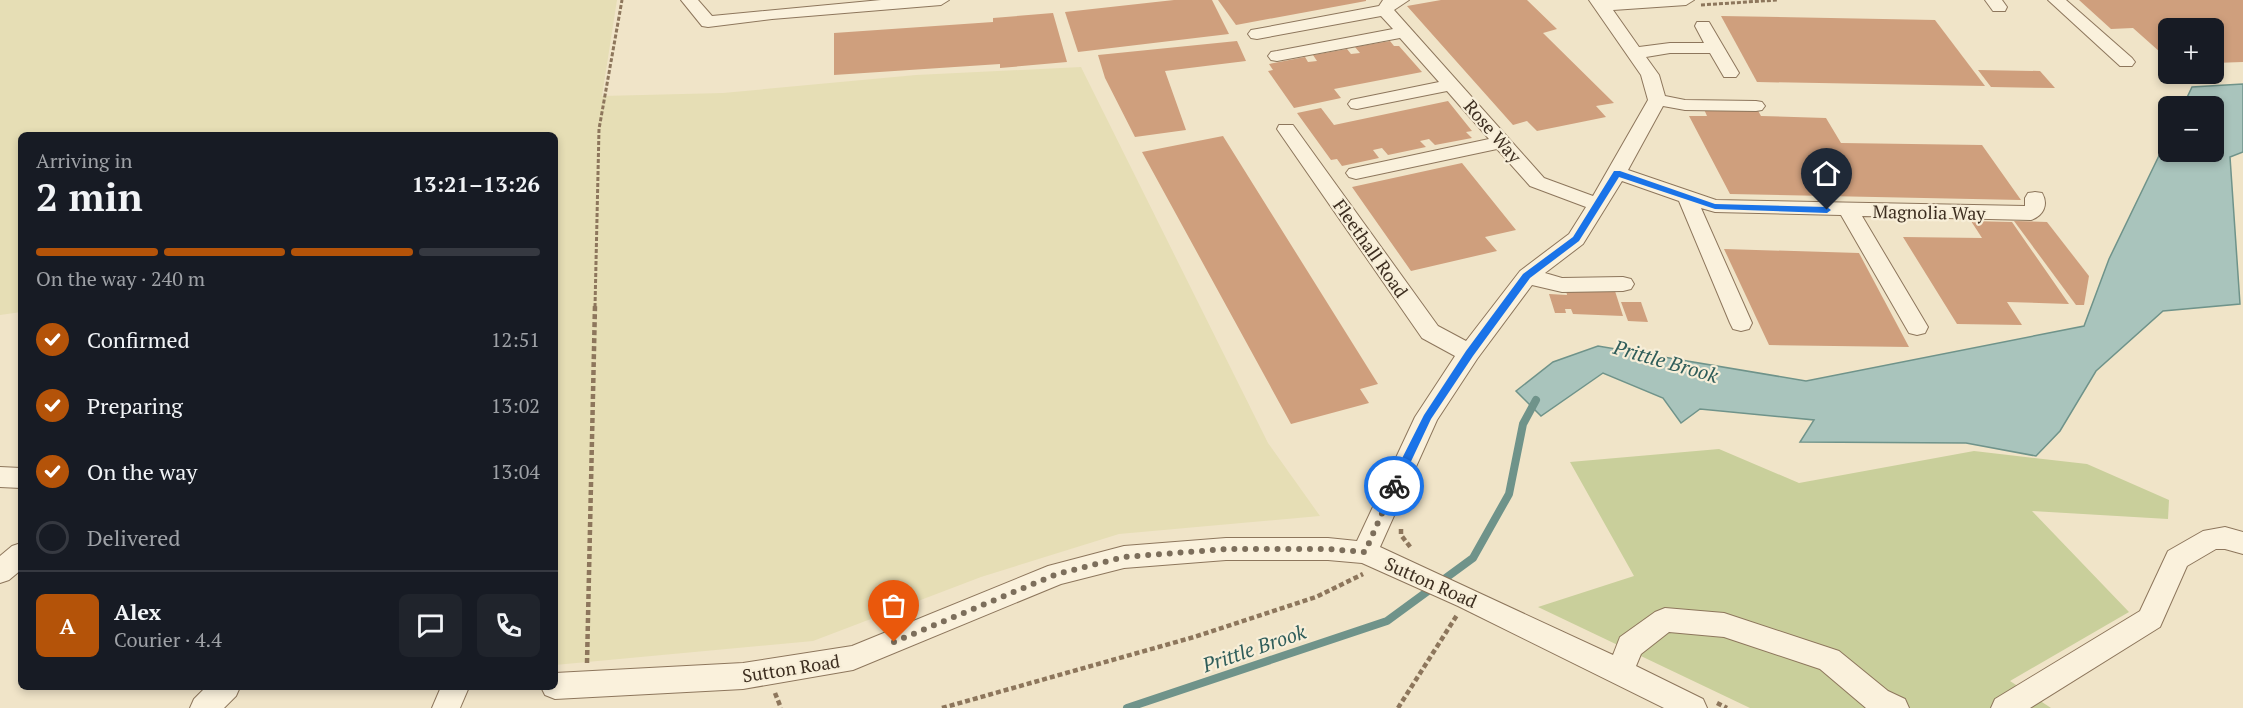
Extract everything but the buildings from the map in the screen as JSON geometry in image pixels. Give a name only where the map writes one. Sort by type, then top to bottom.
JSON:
[{"type":"street","points":[[690,0],[708,22],[872,3],[941,0]]},
{"type":"street","points":[[1257,34],[1385,10],[1389,3],[1401,0]]},
{"type":"street","points":[[1599,3],[1686,0]]},
{"type":"street","points":[[2056,0],[2126,62]]},
{"type":"street","points":[[1385,561],[1427,417],[1469,353],[1527,276],[1576,239],[1599,204],[1657,100],[1650,75],[1599,3]]},
{"type":"street","name":"Rose Way","points":[[1385,10],[1537,182],[1599,204]]},
{"type":"street","points":[[1703,26],[1730,73]]},
{"type":"street","points":[[1277,56],[1405,32]]},
{"type":"street","points":[[1636,54],[1670,48],[1716,48]]},
{"type":"street","points":[[1357,104],[1452,85]]},
{"type":"street","points":[[1657,100],[1685,105],[1756,106]]},
{"type":"street","name":"Fleethall Road","points":[[1286,129],[1430,332],[1469,353]]},
{"type":"street","points":[[1356,173],[1502,142]]},
{"type":"street","name":"Magnolia Way","points":[[1617,173],[1715,206],[1849,211],[2033,205]]},
{"type":"street","points":[[1689,199],[1698,226],[1742,323]]},
{"type":"street","points":[[1849,211],[1917,327]]},
{"type":"street","points":[[1527,276],[1563,285],[1623,284]]},
{"type":"street","points":[[0,477],[18,478]]},
{"type":"street","points":[[2005,708],[2150,619],[2176,559],[2212,539],[2225,538],[2243,543]]},
{"type":"street","name":"Sutton Road","points":[[558,686],[743,676],[853,658],[1057,574],[1124,557],[1226,549],[1328,549],[1385,561],[1467,598],[1693,708]]},
{"type":"street","points":[[0,573],[18,557]]},
{"type":"street","points":[[1620,672],[1630,646],[1665,620],[1724,625],[1829,660],[1878,700],[1895,708]]},
{"type":"street","points":[[204,708],[223,690]]},
{"type":"street","points":[[446,708],[454,690]]},
{"type":"path","points":[[587,686],[599,129],[622,0]]},
{"type":"path","points":[[942,708],[1194,638],[1305,601],[1385,561]]},
{"type":"path","points":[[1398,708],[1467,598]]},
{"type":"shaded area","points":[[0,0],[617,0],[602,96],[723,93],[916,75],[1081,67],[1268,443],[1320,516],[1119,534],[981,577],[813,641],[558,665],[558,132],[18,132],[18,312],[0,315]]},
{"type":"green space","points":[[1719,449],[1799,483],[1974,451],[2087,464],[2169,500],[2168,519],[2032,511],[2129,612],[2010,681],[2051,708],[1750,708],[1538,607],[1634,576],[1570,462]]},
{"type":"water","points":[[2243,84],[2243,152],[2230,157],[2240,304],[2163,311],[2096,371],[2060,431],[2036,456],[1966,443],[1800,442],[1814,420],[1700,409],[1681,423],[1663,398],[1603,373],[1541,416],[1516,391],[1553,362],[1598,346],[1806,381],[2084,326],[2109,259],[2158,158],[2158,162],[2224,162],[2224,96],[2188,96],[2192,87]]},
{"type":"waterway","name":"Prittle Brook","points":[[1127,708],[1387,621],[1473,558],[1509,494],[1523,424],[1536,400]]},
{"type":"way so far","points":[[894,642],[1057,574],[1124,557],[1226,549],[1328,549],[1365,552],[1394,486]]},
{"type":"route","points":[[1394,486],[1427,417],[1469,353],[1527,276],[1576,239],[1617,173],[1715,206],[1827,210]]}]
